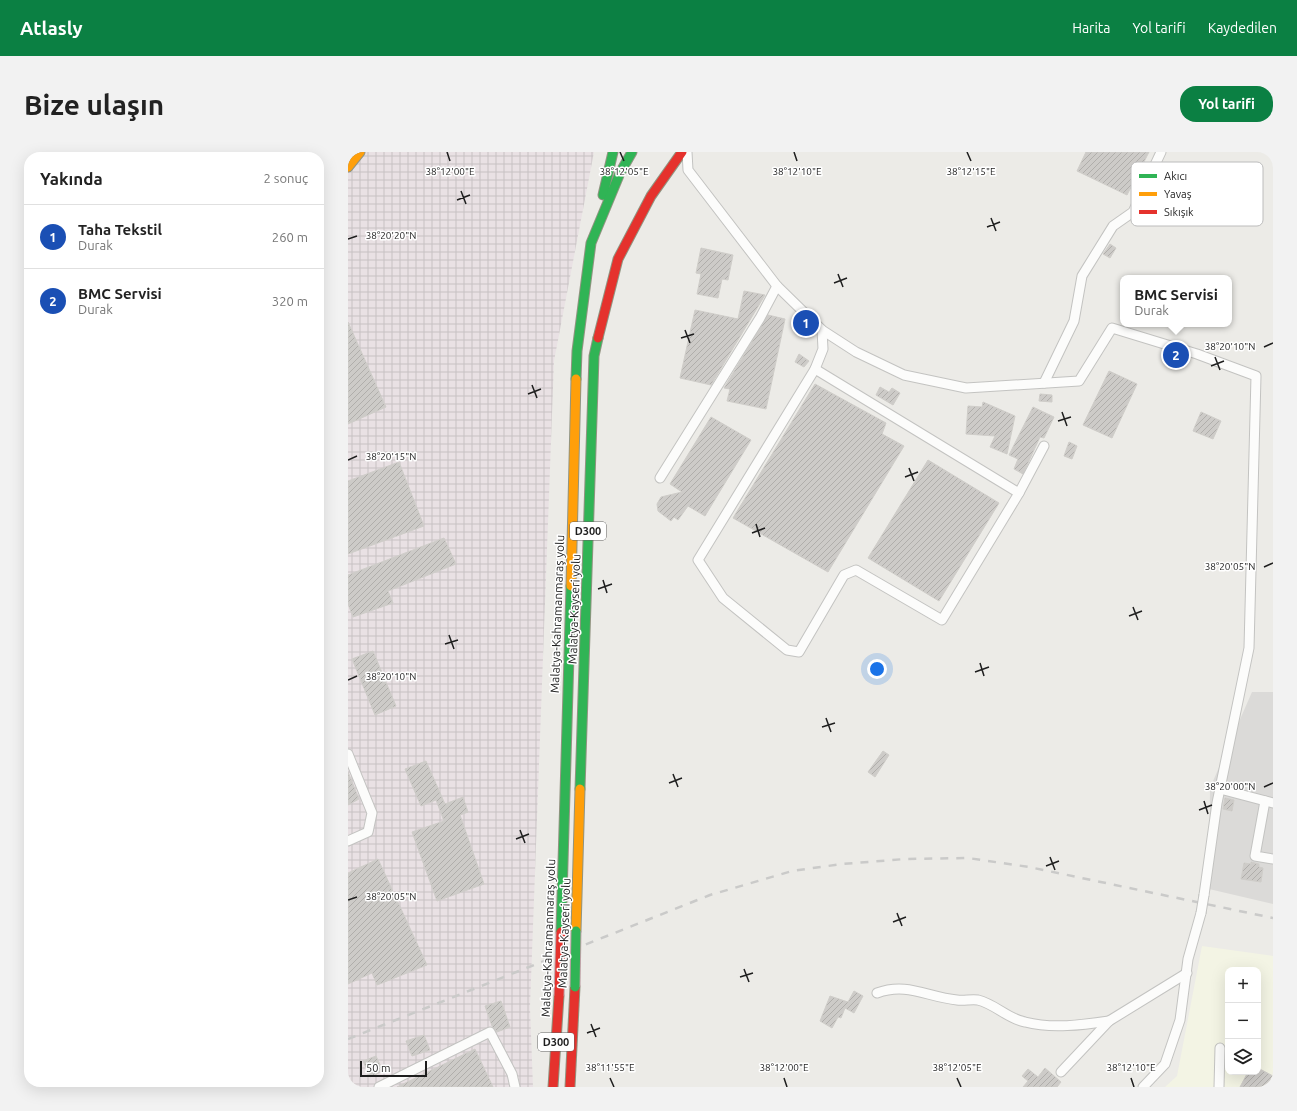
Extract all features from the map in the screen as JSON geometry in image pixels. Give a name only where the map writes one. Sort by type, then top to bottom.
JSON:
[{"type":"main road","points":[[348,167],[360,152]]},
{"type":"main road","points":[[591,243],[613,152]]},
{"type":"main road","name":"Malatya-Kahramanmaraş yolu","points":[[554,1087],[559,996],[577,352],[591,243],[620,173],[632,152]]},
{"type":"main road","name":"Malatya-Kayseri yolu","points":[[570,1087],[575,987],[594,356],[618,259],[651,196],[682,152]]},
{"type":"street","points":[[687,152],[688,170],[777,286],[822,330],[856,352],[904,375],[966,388],[1079,381],[1112,328],[1197,354],[1256,376],[1249,648],[1220,789],[1201,914],[1188,959],[1180,1020],[1164,1064],[1143,1087]]},
{"type":"street","points":[[1156,162],[1161,152]]},
{"type":"street","points":[[1044,383],[1074,321],[1082,276],[1113,226],[1131,213]]},
{"type":"street","points":[[660,478],[760,318],[777,286]]},
{"type":"street","points":[[822,330],[823,349],[815,369],[698,560],[723,598],[787,650],[799,652],[844,575],[856,570],[942,620],[1019,493],[1044,446]]},
{"type":"street","points":[[815,369],[1019,493]]},
{"type":"street","points":[[348,754],[372,813],[368,832],[348,841]]},
{"type":"street","points":[[1220,789],[1269,802],[1255,856],[1273,859]]},
{"type":"street","points":[[1060,1072],[1110,1021],[1187,973]]},
{"type":"street","points":[[877,993],[890,988],[908,990],[956,1000],[978,1000],[1024,1022],[1051,1026],[1085,1025],[1110,1021]]},
{"type":"street","points":[[379,1087],[490,1032],[512,1074],[515,1087]]},
{"type":"street","points":[[1219,1087],[1220,1048]]},
{"type":"shaded area","points":[[348,152],[594,152],[554,361],[530,1007],[533,1087],[348,1087]]},
{"type":"shaded area","points":[[1252,692],[1273,692],[1273,904],[1209,889],[1210,788]]},
{"type":"shaded area","points":[[1202,946],[1273,956],[1273,1087],[1165,1087],[1177,1076]]},
{"type":"building","points":[[1086,152],[1149,152],[1144,162],[1131,162],[1131,187],[1127,195],[1077,171]]},
{"type":"building","points":[[1110,244],[1116,248],[1110,258],[1103,254]]},
{"type":"building","points":[[701,248],[733,255],[728,280],[722,279],[718,298],[697,294],[701,274],[696,273]]},
{"type":"building","points":[[744,291],[765,295],[711,385],[680,378],[695,310],[738,319]]},
{"type":"building","points":[[768,315],[785,319],[766,409],[727,401],[730,389],[724,388]]},
{"type":"building","points":[[348,322],[386,407],[348,424]]},
{"type":"building","points":[[799,354],[809,361],[804,367],[795,362]]},
{"type":"building","points":[[1109,371],[1137,384],[1112,438],[1083,425]]},
{"type":"building","points":[[815,384],[886,423],[882,434],[904,446],[828,572],[733,518]]},
{"type":"building","points":[[880,387],[889,392],[892,388],[900,393],[893,405],[876,395]]},
{"type":"building","points":[[1040,394],[1052,395],[1052,402],[1039,401]]},
{"type":"building","points":[[983,402],[1015,416],[1007,454],[990,447],[995,436],[966,434],[968,406],[982,407]]},
{"type":"building","points":[[1033,407],[1054,417],[1044,438],[1040,437],[1023,474],[1014,469],[1018,459],[1009,455]]},
{"type":"building","points":[[1201,412],[1221,421],[1213,439],[1193,431]]},
{"type":"building","points":[[711,417],[751,440],[705,516],[688,506],[678,520],[674,517],[671,521],[658,511],[657,504],[661,497],[682,492],[670,484]]},
{"type":"building","points":[[1069,442],[1077,446],[1072,459],[1064,456]]},
{"type":"building","points":[[928,460],[999,503],[939,601],[868,558]]},
{"type":"building","points":[[399,462],[424,526],[348,554],[348,481]]},
{"type":"building","points":[[444,538],[456,564],[388,591],[393,603],[353,617],[348,604],[348,575]]},
{"type":"building","points":[[373,651],[396,706],[375,715],[352,659]]},
{"type":"building","points":[[883,751],[889,755],[875,777],[868,772]]},
{"type":"building","points":[[426,761],[445,804],[463,797],[468,812],[460,815],[484,884],[437,901],[412,832],[444,821],[436,800],[421,806],[405,769]]},
{"type":"building","points":[[348,772],[359,799],[348,805]]},
{"type":"building","points":[[1225,798],[1234,800],[1232,811],[1223,809]]},
{"type":"building","points":[[378,859],[427,965],[377,985],[372,973],[348,984],[348,873]]},
{"type":"building","points":[[1251,862],[1259,864],[1259,867],[1263,868],[1261,882],[1241,879],[1244,863],[1251,864]]},
{"type":"building","points":[[854,991],[863,996],[854,1013],[845,1008],[841,1018],[838,1017],[832,1028],[820,1021],[830,996],[848,1002]]},
{"type":"building","points":[[501,1001],[510,1027],[497,1032],[492,1026],[485,1006]]},
{"type":"building","points":[[424,1035],[430,1050],[412,1056],[406,1041]]},
{"type":"building","points":[[475,1049],[493,1087],[397,1087]]},
{"type":"building","points":[[376,1056],[383,1071],[370,1077],[363,1061]]},
{"type":"building","points":[[1045,1068],[1061,1082],[1057,1087],[1023,1087],[1028,1081],[1022,1076],[1028,1069],[1038,1077]]},
{"type":"building","points":[[1261,1070],[1273,1076],[1273,1087],[1240,1087],[1246,1075],[1261,1075]]},
{"type":"railway","points":[[348,1039],[710,895],[792,871],[842,864],[905,859],[968,858],[1029,867],[1273,918]]},
{"type":"traffic: fast","points":[[603,195],[613,152]]},
{"type":"traffic: fast","points":[[576,379],[577,351],[591,243],[620,173],[632,152]]},
{"type":"traffic: fast","points":[[580,789],[594,356],[598,338]]},
{"type":"traffic: fast","points":[[561,932],[571,586]]},
{"type":"traffic: fast","points":[[575,987],[576,931]]},
{"type":"traffic: slow","points":[[348,167],[360,152]]},
{"type":"traffic: slow","points":[[571,586],[576,379]]},
{"type":"traffic: slow","points":[[576,931],[580,789]]},
{"type":"traffic: jam","points":[[598,338],[618,259],[651,196],[682,152]]},
{"type":"traffic: jam","points":[[559,996],[561,932]]},
{"type":"traffic: jam","points":[[570,1087],[575,987]]},
{"type":"traffic: jam","points":[[553,1087],[559,996]]},
{"type":"place","name":"Taha Tekstil","points":[[806,323]]},
{"type":"place","name":"BMC Servisi","points":[[1176,355]]}]
